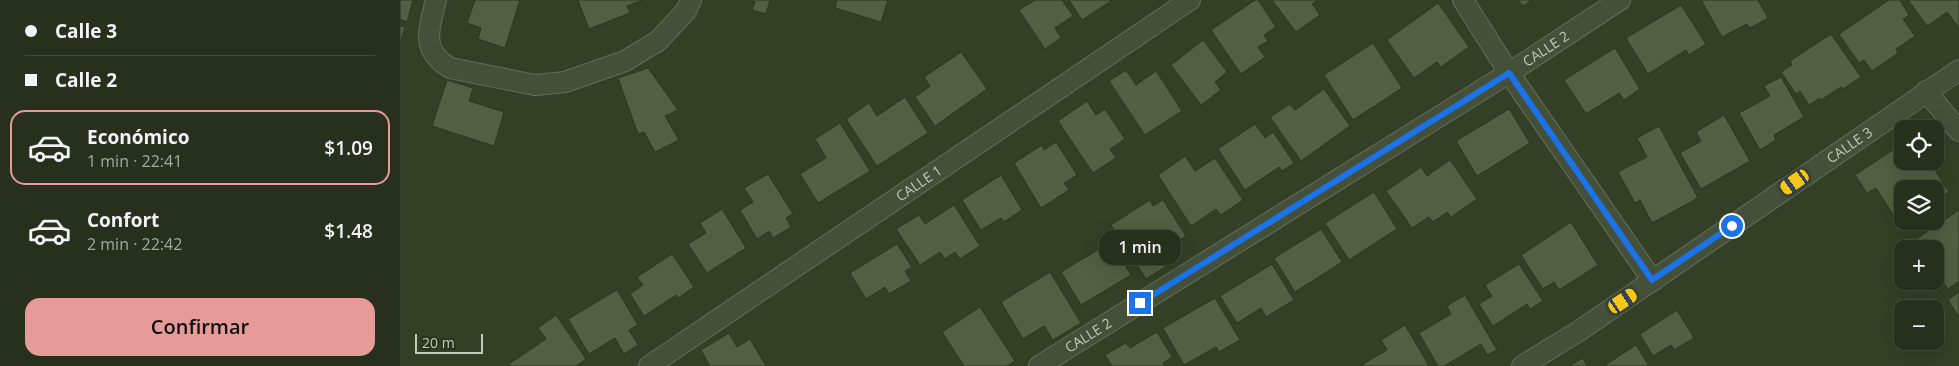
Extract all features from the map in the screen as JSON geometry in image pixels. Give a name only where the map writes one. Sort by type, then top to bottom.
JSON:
[{"type":"street","points":[[436,0],[428,33],[429,44],[441,62],[450,68],[535,85],[565,82],[625,60],[658,42],[686,11],[691,0]]},
{"type":"street","name":"CALLE 1","points":[[649,366],[1190,0]]},
{"type":"street","points":[[1463,0],[1509,73],[1652,280]]},
{"type":"street","name":"CALLE 2","points":[[1039,366],[1509,73],[1620,0]]},
{"type":"street","name":"CALLE 3","points":[[1522,366],[1579,332],[1959,70]]},
{"type":"street","points":[[1926,91],[1959,131]]},
{"type":"building","points":[[400,0],[413,0],[407,22],[400,19]]},
{"type":"building","points":[[475,0],[520,0],[505,48],[478,39],[481,28],[467,23]]},
{"type":"building","points":[[578,0],[643,0],[627,6],[630,13],[589,29]]},
{"type":"building","points":[[748,0],[770,0],[766,14],[752,10],[755,2]]},
{"type":"building","points":[[837,0],[888,0],[881,22],[835,8]]},
{"type":"building","points":[[1035,0],[1062,0],[1073,16],[1055,28],[1061,38],[1045,49],[1019,10]]},
{"type":"building","points":[[1069,0],[1110,0],[1111,1],[1082,20]]},
{"type":"building","points":[[1255,0],[1258,0],[1276,27],[1264,35],[1268,41],[1258,47],[1265,57],[1241,74],[1211,30]]},
{"type":"building","points":[[1272,0],[1318,0],[1312,4],[1320,15],[1296,32]]},
{"type":"building","points":[[1518,0],[1532,0],[1523,6]]},
{"type":"building","points":[[1701,0],[1758,0],[1768,18],[1750,28],[1747,24],[1722,37]]},
{"type":"building","points":[[1889,0],[1900,0],[1909,15],[1903,19],[1915,36],[1896,49],[1898,53],[1872,71],[1864,60],[1859,63],[1839,34]]},
{"type":"building","points":[[1908,0],[1959,0],[1959,28],[1947,12],[1927,26]]},
{"type":"building","points":[[1438,3],[1469,47],[1441,67],[1437,62],[1414,78],[1387,40]]},
{"type":"building","points":[[1681,5],[1706,44],[1689,55],[1686,50],[1648,74],[1626,38]]},
{"type":"building","points":[[400,26],[405,27],[400,44]]},
{"type":"building","points":[[1831,34],[1861,77],[1843,89],[1841,87],[1821,100],[1820,98],[1809,105],[1800,91],[1796,94],[1781,72],[1792,65],[1790,61]]},
{"type":"building","points":[[1203,40],[1227,72],[1215,82],[1221,90],[1201,105],[1171,65]]},
{"type":"building","points":[[1373,43],[1402,88],[1353,120],[1324,75]]},
{"type":"building","points":[[1615,48],[1640,89],[1624,100],[1619,93],[1586,114],[1564,80]]},
{"type":"building","points":[[961,52],[987,89],[935,126],[915,97],[930,86],[924,77]]},
{"type":"building","points":[[648,68],[678,110],[665,116],[679,140],[655,152],[644,132],[638,134],[618,78]]},
{"type":"building","points":[[1126,70],[1136,85],[1156,71],[1182,111],[1145,135],[1109,81]]},
{"type":"building","points":[[1781,77],[1804,117],[1774,135],[1776,140],[1760,150],[1739,113],[1770,96],[1764,86]]},
{"type":"building","points":[[447,80],[473,88],[469,101],[504,112],[494,146],[432,126]]},
{"type":"building","points":[[1324,89],[1350,126],[1301,161],[1270,117],[1290,104],[1295,110]]},
{"type":"building","points":[[905,97],[928,133],[877,166],[846,119],[869,103],[877,116]]},
{"type":"building","points":[[1087,101],[1096,115],[1105,109],[1125,139],[1110,149],[1116,158],[1093,173],[1058,121]]},
{"type":"building","points":[[1509,109],[1530,143],[1477,176],[1456,141]]},
{"type":"building","points":[[1724,115],[1750,161],[1701,189],[1680,153],[1701,141],[1696,132]]},
{"type":"building","points":[[840,123],[870,171],[818,203],[800,174],[826,158],[815,139]]},
{"type":"building","points":[[1255,124],[1265,138],[1273,132],[1294,163],[1282,171],[1279,167],[1245,190],[1218,149]]},
{"type":"building","points":[[1659,126],[1698,198],[1652,223],[1640,200],[1635,203],[1618,172],[1647,157],[1637,138]]},
{"type":"building","points":[[1056,142],[1077,175],[1064,183],[1069,190],[1041,208],[1014,163],[1042,145],[1044,150]]},
{"type":"building","points":[[1894,149],[1894,170],[1935,170],[1941,180],[1894,180],[1894,216],[1876,188],[1867,193],[1855,175]]},
{"type":"building","points":[[1185,156],[1195,171],[1215,158],[1243,200],[1221,215],[1216,209],[1191,226],[1158,175]]},
{"type":"building","points":[[1450,160],[1477,199],[1451,217],[1447,212],[1433,222],[1429,217],[1412,228],[1386,191],[1421,167],[1427,176]]},
{"type":"building","points":[[768,174],[793,214],[786,218],[791,227],[773,238],[769,231],[757,239],[740,210],[753,202],[744,188]]},
{"type":"building","points":[[1001,175],[1022,210],[1004,222],[1001,218],[981,230],[962,200]]},
{"type":"building","points":[[1944,184],[1949,192],[1944,195]]},
{"type":"building","points":[[1374,192],[1397,229],[1349,260],[1325,223]]},
{"type":"building","points":[[1150,200],[1153,206],[1163,200],[1186,236],[1162,251],[1170,264],[1146,279],[1111,225]]},
{"type":"building","points":[[954,205],[980,246],[960,259],[955,252],[945,259],[940,252],[920,265],[896,229],[919,215],[925,224]]},
{"type":"building","points":[[722,209],[746,248],[707,273],[688,244],[706,233],[700,223]]},
{"type":"building","points":[[1959,210],[1959,281],[1948,289],[1944,283],[1944,240],[1915,240],[1930,230],[1944,230],[1944,220]]},
{"type":"building","points":[[1571,222],[1598,265],[1559,290],[1554,282],[1543,289],[1521,255]]},
{"type":"building","points":[[1321,229],[1342,262],[1295,292],[1274,258]]},
{"type":"building","points":[[1111,242],[1131,275],[1081,305],[1061,272]]},
{"type":"building","points":[[897,244],[912,267],[905,271],[911,281],[889,294],[885,287],[866,299],[850,273]]},
{"type":"building","points":[[672,254],[694,287],[678,298],[676,295],[644,316],[630,294],[643,285],[637,277]]},
{"type":"building","points":[[1272,264],[1294,300],[1266,317],[1261,308],[1237,323],[1220,296]]},
{"type":"building","points":[[1519,264],[1543,301],[1530,309],[1527,304],[1493,326],[1479,304],[1492,296],[1485,285]]},
{"type":"building","points":[[1050,272],[1081,323],[1053,340],[1044,326],[1023,339],[1001,302]]},
{"type":"building","points":[[617,290],[638,325],[629,330],[638,345],[624,354],[615,338],[589,354],[568,319]]},
{"type":"building","points":[[1959,292],[1959,317],[1948,300]]},
{"type":"building","points":[[1465,295],[1497,350],[1487,355],[1481,344],[1444,366],[1438,366],[1419,333],[1451,314],[1447,306]]},
{"type":"building","points":[[1215,298],[1240,340],[1219,352],[1216,347],[1184,365],[1163,328]]},
{"type":"building","points":[[980,307],[1015,361],[1007,366],[964,366],[942,332]]},
{"type":"building","points":[[1677,310],[1694,338],[1674,350],[1671,345],[1653,356],[1640,334]]},
{"type":"building","points":[[556,315],[586,359],[576,366],[510,366],[509,364],[546,339],[538,328]]},
{"type":"building","points":[[1405,325],[1429,366],[1364,366],[1363,364],[1387,350],[1381,340]]},
{"type":"building","points":[[1157,332],[1172,357],[1163,363],[1165,366],[1112,366],[1105,355],[1126,343],[1130,348]]},
{"type":"building","points":[[729,333],[737,347],[750,339],[766,366],[710,366],[701,350]]},
{"type":"building","points":[[1636,345],[1649,366],[1604,366]]},
{"type":"building","points":[[1583,358],[1587,366],[1569,366]]},
{"type":"route","points":[[1140,303],[1509,73],[1652,280],[1732,226]]}]
